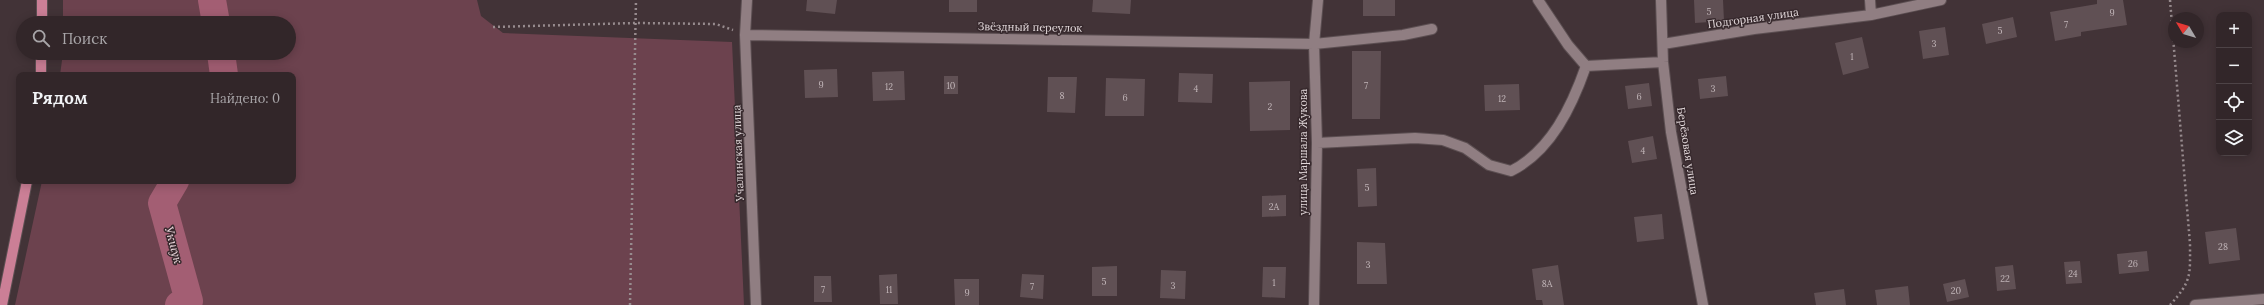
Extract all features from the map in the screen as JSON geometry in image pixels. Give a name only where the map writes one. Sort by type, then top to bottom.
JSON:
[{"type":"main road","points":[[42,0],[42,16]]},
{"type":"main road","points":[[41,60],[41,72]]},
{"type":"main road","points":[[2,305],[26,184]]},
{"type":"street","name":"Учалинская улица","points":[[747,0],[745,35],[756,305]]},
{"type":"street","name":"улица Маршала Жукова","points":[[1314,305],[1317,143],[1314,44],[1318,0]]},
{"type":"street","points":[[1538,0],[1568,45],[1586,66]]},
{"type":"street","name":"Берёзовая улица","points":[[1661,0],[1664,62],[1671,132],[1703,305]]},
{"type":"street","points":[[1870,0],[1871,15]]},
{"type":"street","name":"Подгорная улица","points":[[1663,44],[1754,29],[1871,15],[1941,0]]},
{"type":"street","name":"Звёздный переулок","points":[[745,35],[1314,44],[1403,35],[1432,29]]},
{"type":"street","points":[[1586,66],[1664,62]]},
{"type":"street","points":[[1317,143],[1415,138],[1443,140],[1465,148],[1489,165],[1510,171],[1522,165],[1562,122],[1575,98],[1586,66]]},
{"type":"street","points":[[2196,305],[2264,299]]},
{"type":"path","points":[[630,305],[636,0]]},
{"type":"path","points":[[2170,0],[2190,244],[2190,271],[2185,288],[2170,305]]},
{"type":"path","points":[[493,27],[636,23],[716,24],[745,35]]},
{"type":"shaded area","points":[[63,0],[477,0],[481,16],[503,33],[732,42],[744,305],[15,305],[41,184],[296,184],[296,72],[60,72],[62,60],[296,60],[296,16],[63,16]]},
{"type":"building","points":[[807,0],[837,0],[835,14],[806,11]]},
{"type":"building","points":[[949,0],[977,0],[977,12],[949,12]]},
{"type":"building","points":[[1093,0],[1131,0],[1130,14],[1092,12]]},
{"type":"building","points":[[1363,0],[1395,0],[1395,16],[1363,16]]},
{"type":"building","points":[[1694,0],[1723,0],[1724,21],[1695,23]]},
{"type":"building","points":[[2097,0],[2123,0],[2127,25],[2081,32],[2081,36],[2055,41],[2050,12],[2097,4]]},
{"type":"building","points":[[2013,17],[2017,37],[1986,44],[1982,24]]},
{"type":"building","points":[[1945,27],[1949,55],[1923,59],[1919,31]]},
{"type":"building","points":[[1862,37],[1869,68],[1843,75],[1835,43]]},
{"type":"building","points":[[1352,51],[1381,51],[1380,119],[1352,119]]},
{"type":"building","points":[[837,69],[838,97],[805,98],[804,70]]},
{"type":"building","points":[[904,71],[905,100],[873,101],[872,72]]},
{"type":"building","points":[[1179,73],[1213,74],[1212,103],[1178,102]]},
{"type":"building","points":[[944,76],[958,76],[958,94],[944,94]]},
{"type":"building","points":[[1726,76],[1728,96],[1700,99],[1698,79]]},
{"type":"building","points":[[1048,77],[1077,77],[1075,113],[1047,112]]},
{"type":"building","points":[[1106,78],[1145,79],[1144,116],[1105,116]]},
{"type":"building","points":[[1290,81],[1290,130],[1250,131],[1249,82]]},
{"type":"building","points":[[1649,83],[1652,106],[1628,109],[1625,86]]},
{"type":"building","points":[[1519,84],[1520,110],[1485,111],[1484,85]]},
{"type":"building","points":[[1653,136],[1657,159],[1632,163],[1628,141]]},
{"type":"building","points":[[1376,168],[1377,206],[1358,207],[1357,169]]},
{"type":"building","points":[[1286,195],[1286,216],[1262,217],[1262,196]]},
{"type":"building","points":[[1662,214],[1664,239],[1637,242],[1634,217]]},
{"type":"building","points":[[2236,228],[2240,260],[2209,264],[2205,232]]},
{"type":"building","points":[[1357,242],[1385,243],[1387,284],[1357,284]]},
{"type":"building","points":[[2147,251],[2149,271],[2119,274],[2117,254]]},
{"type":"building","points":[[2080,261],[2082,283],[2066,284],[2064,262]]},
{"type":"building","points":[[1558,265],[1564,305],[1543,305],[1542,300],[1536,300],[1532,269]]},
{"type":"building","points":[[2013,265],[2016,289],[1997,291],[1995,267]]},
{"type":"building","points":[[1117,266],[1117,296],[1092,296],[1092,267]]},
{"type":"building","points":[[1263,267],[1286,267],[1285,298],[1262,297]]},
{"type":"building","points":[[1161,270],[1186,271],[1185,299],[1160,298]]},
{"type":"building","points":[[897,274],[898,304],[880,304],[879,275]]},
{"type":"building","points":[[1022,274],[1044,275],[1043,299],[1020,297]]},
{"type":"building","points":[[814,276],[831,276],[832,302],[814,302]]},
{"type":"building","points":[[954,279],[979,279],[979,305],[955,305]]},
{"type":"building","points":[[1965,279],[1969,297],[1947,302],[1943,284]]},
{"type":"building","points":[[1908,286],[1910,305],[1877,305],[1875,290]]},
{"type":"building","points":[[1844,289],[1846,305],[1816,305],[1814,293]]},
{"type":"waterway","name":"Укшук","points":[[212,0],[215,16]]},
{"type":"waterway","name":"Укшук","points":[[222,60],[224,72]]},
{"type":"waterway","name":"Укшук","points":[[173,184],[162,203],[189,301],[179,305]]}]
